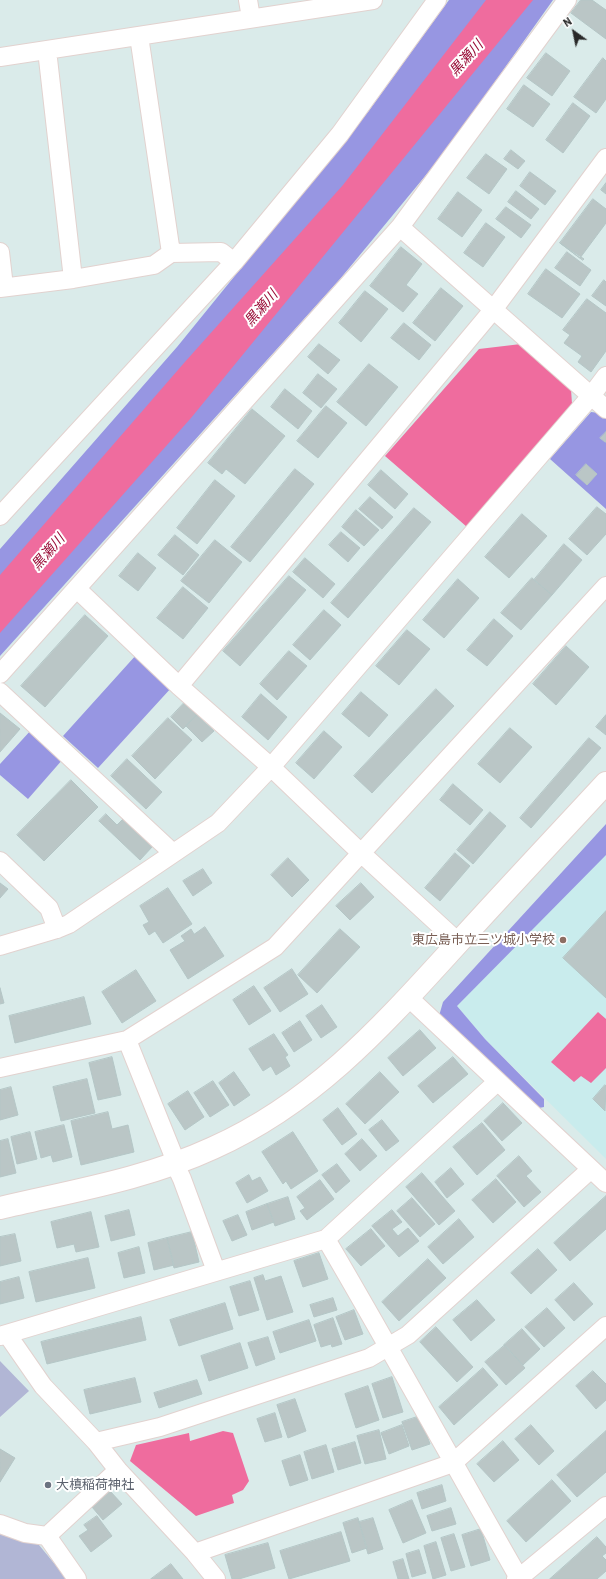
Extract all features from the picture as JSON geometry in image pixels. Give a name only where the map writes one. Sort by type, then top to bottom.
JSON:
[{"type":"street","points":[[248,0],[251,18]]},
{"type":"street","points":[[0,57],[373,0]]},
{"type":"street","points":[[0,516],[234,262],[340,134],[437,0]]},
{"type":"street","points":[[0,674],[400,227],[567,0]]},
{"type":"street","points":[[139,36],[171,253]]},
{"type":"street","points":[[47,50],[73,279]]},
{"type":"street","points":[[179,686],[493,310],[606,158]]},
{"type":"street","points":[[400,227],[606,409]]},
{"type":"street","points":[[0,252],[2,287],[73,279],[154,265],[171,253],[221,252],[234,262]]},
{"type":"street","points":[[0,946],[58,929],[69,924],[218,823],[271,767],[591,396],[606,376]]},
{"type":"street","points":[[0,1068],[127,1040],[275,947],[606,586]]},
{"type":"street","points":[[77,589],[179,686],[271,767],[361,853],[458,942]]},
{"type":"street","points":[[0,692],[173,853]]},
{"type":"street","points":[[0,1208],[134,1177],[175,1164],[214,1148],[254,1127],[312,1089],[356,1050],[408,997],[606,783]]},
{"type":"street","points":[[0,861],[49,908],[58,929]]},
{"type":"street","points":[[408,997],[606,1183]]},
{"type":"street","points":[[127,1040],[172,1152],[175,1164],[216,1271]]},
{"type":"street","points":[[216,1579],[195,1553],[118,1470],[96,1442],[43,1386],[3,1335],[326,1239],[497,1082]]},
{"type":"street","points":[[96,1442],[168,1425],[369,1358],[408,1334],[591,1169]]},
{"type":"street","points":[[326,1239],[390,1346],[453,1463],[518,1578],[606,1506]]},
{"type":"street","points":[[195,1553],[453,1463],[606,1326]]},
{"type":"street","points":[[47,1536],[118,1470]]},
{"type":"street","points":[[0,1524],[25,1533],[47,1536],[77,1579]]},
{"type":"shaded area","points":[[449,0],[553,0],[445,152],[340,279],[0,656],[0,549],[177,347],[368,112]]},
{"type":"shaded area","points":[[591,412],[600,413],[606,419],[606,509],[550,459]]},
{"type":"shaded area","points":[[137,654],[172,687],[98,768],[63,736]]},
{"type":"shaded area","points":[[32,729],[63,759],[28,799],[0,775],[0,764]]},
{"type":"shaded area","points":[[606,824],[606,855],[457,1006],[485,1039],[544,1099],[544,1107],[539,1108],[439,1016],[443,1002]]},
{"type":"shaded area","name":"東広島市立三ツ城小学校","points":[[606,848],[606,1159],[485,1039],[457,1006]]},
{"type":"shaded area","points":[[0,1361],[29,1391],[0,1417]]},
{"type":"shaded area","points":[[0,1532],[39,1545],[67,1579],[0,1579]]},
{"type":"water","name":"黒瀬川","points":[[486,0],[533,0],[191,418],[0,633],[0,575],[184,363],[343,185]]},
{"type":"water","points":[[521,344],[571,389],[572,404],[467,527],[385,456],[479,349]]},
{"type":"water","points":[[598,1012],[606,1019],[606,1068],[591,1083],[581,1076],[574,1082],[551,1062]]},
{"type":"water","points":[[223,1431],[233,1433],[249,1481],[243,1490],[232,1495],[234,1503],[196,1516],[130,1461],[136,1445],[189,1433],[190,1441]]},
{"type":"building","points":[[581,0],[592,0],[606,10],[606,39],[571,13]]},
{"type":"building","points":[[546,53],[570,71],[552,96],[527,78]]},
{"type":"building","points":[[603,58],[606,61],[606,99],[596,113],[574,97]]},
{"type":"building","points":[[524,85],[550,104],[533,127],[507,109]]},
{"type":"building","points":[[573,103],[590,116],[563,153],[546,140]]},
{"type":"building","points":[[511,150],[525,161],[518,169],[504,159]]},
{"type":"building","points":[[486,154],[507,169],[489,194],[467,178]]},
{"type":"building","points":[[530,172],[556,191],[545,205],[520,186]]},
{"type":"building","points":[[606,183],[606,194],[601,190]]},
{"type":"building","points":[[516,191],[539,209],[531,219],[508,202]]},
{"type":"building","points":[[458,192],[482,210],[462,237],[438,219]]},
{"type":"building","points":[[593,199],[606,209],[606,223],[580,258],[560,243]]},
{"type":"building","points":[[506,207],[531,225],[521,238],[496,219]]},
{"type":"building","points":[[486,223],[505,237],[483,267],[464,253]]},
{"type":"building","points":[[560,243],[584,259],[583,260]]},
{"type":"building","points":[[401,247],[422,264],[406,285],[418,294],[403,312],[370,286]]},
{"type":"building","points":[[567,252],[591,270],[580,286],[555,268]]},
{"type":"building","points":[[546,269],[580,294],[562,318],[528,294]]},
{"type":"building","points":[[604,280],[606,282],[606,306],[592,296]]},
{"type":"building","points":[[441,288],[463,306],[435,341],[413,323]]},
{"type":"building","points":[[365,291],[388,309],[361,342],[339,323]]},
{"type":"building","points":[[587,299],[606,313],[606,351],[591,372],[578,362],[582,356],[564,343],[570,335],[563,330]]},
{"type":"building","points":[[404,323],[431,345],[419,360],[391,338]]},
{"type":"building","points":[[319,344],[340,360],[328,374],[308,357]]},
{"type":"building","points":[[369,364],[398,387],[366,426],[337,402]]},
{"type":"building","points":[[318,374],[337,389],[321,408],[303,393]]},
{"type":"building","points":[[285,389],[312,411],[298,429],[271,407]]},
{"type":"building","points":[[326,406],[347,423],[318,458],[297,441]]},
{"type":"building","points":[[252,409],[285,436],[245,484],[226,469],[222,474],[208,463]]},
{"type":"building","points":[[606,432],[606,442],[605,442],[600,438]]},
{"type":"building","points":[[586,464],[597,474],[587,485],[576,475]]},
{"type":"building","points":[[295,469],[314,484],[250,562],[231,547]]},
{"type":"building","points":[[381,470],[408,494],[395,509],[368,485]]},
{"type":"building","points":[[215,480],[235,496],[197,544],[177,528]]},
{"type":"building","points":[[370,497],[393,517],[382,529],[359,509]]},
{"type":"building","points":[[597,507],[606,514],[606,534],[587,555],[569,539]]},
{"type":"building","points":[[414,508],[431,522],[348,618],[331,603]]},
{"type":"building","points":[[356,510],[379,530],[364,546],[342,527]]},
{"type":"building","points":[[522,514],[547,536],[509,578],[485,557]]},
{"type":"building","points":[[341,532],[360,548],[348,562],[329,545]]},
{"type":"building","points":[[175,535],[199,555],[183,575],[158,555]]},
{"type":"building","points":[[215,540],[242,562],[209,603],[181,581]]},
{"type":"building","points":[[564,544],[582,560],[552,595],[534,580]]},
{"type":"building","points":[[138,553],[156,568],[138,591],[119,576]]},
{"type":"building","points":[[305,558],[335,584],[323,598],[293,572]]},
{"type":"building","points":[[289,576],[306,590],[240,666],[223,651]]},
{"type":"building","points":[[532,578],[552,595],[521,630],[501,613]]},
{"type":"building","points":[[458,579],[479,598],[444,638],[423,620]]},
{"type":"building","points":[[183,587],[208,608],[183,639],[157,618]]},
{"type":"building","points":[[324,610],[341,625],[310,660],[293,645]]},
{"type":"building","points":[[85,615],[108,636],[45,707],[21,686]]},
{"type":"building","points":[[494,619],[513,636],[487,666],[467,650]]},
{"type":"building","points":[[407,630],[430,649],[399,685],[376,666]]},
{"type":"building","points":[[566,646],[589,667],[556,705],[533,684]]},
{"type":"building","points":[[289,651],[307,666],[277,700],[260,684]]},
{"type":"building","points":[[436,689],[454,706],[372,793],[354,776]]},
{"type":"building","points":[[361,692],[388,715],[369,737],[342,714]]},
{"type":"building","points":[[261,694],[287,717],[268,740],[242,717]]},
{"type":"building","points":[[185,702],[198,714],[183,729],[171,717]]},
{"type":"building","points":[[0,713],[20,729],[0,752]]},
{"type":"building","points":[[197,715],[214,731],[202,742],[186,726]]},
{"type":"building","points":[[606,715],[606,735],[596,727]]},
{"type":"building","points":[[168,718],[192,740],[155,779],[132,756]]},
{"type":"building","points":[[510,728],[532,747],[500,783],[478,764]]},
{"type":"building","points":[[324,731],[342,747],[314,779],[296,763]]},
{"type":"building","points":[[589,738],[601,748],[531,828],[520,818]]},
{"type":"building","points":[[127,759],[162,792],[146,809],[111,776]]},
{"type":"building","points":[[71,780],[98,807],[44,861],[17,835]]},
{"type":"building","points":[[453,784],[483,810],[470,825],[440,800]]},
{"type":"building","points":[[490,812],[506,826],[473,864],[457,850]]},
{"type":"building","points":[[106,814],[117,825],[124,818],[153,846],[140,860],[99,821]]},
{"type":"building","points":[[455,853],[470,866],[440,901],[425,888]]},
{"type":"building","points":[[288,858],[309,880],[292,897],[271,875]]},
{"type":"building","points":[[203,869],[212,883],[193,896],[183,881]]},
{"type":"building","points":[[0,883],[8,889],[0,898]]},
{"type":"building","points":[[361,883],[374,897],[350,920],[336,906]]},
{"type":"building","points":[[168,888],[192,924],[163,943],[155,931],[149,935],[143,925],[149,922],[140,906]]},
{"type":"building","points":[[606,911],[606,998],[563,958]]},
{"type":"building","points":[[205,927],[224,956],[188,979],[170,950],[185,941],[181,936],[191,929],[194,934]]},
{"type":"building","points":[[340,929],[360,947],[317,993],[298,975]]},
{"type":"building","points":[[292,969],[308,994],[280,1012],[264,988]]},
{"type":"building","points":[[136,970],[156,1001],[122,1023],[102,992]]},
{"type":"building","points":[[254,986],[271,1011],[249,1025],[233,1000]]},
{"type":"building","points":[[0,988],[4,1003],[0,1004]]},
{"type":"building","points":[[84,997],[91,1024],[15,1043],[9,1016]]},
{"type":"building","points":[[322,1005],[337,1027],[321,1038],[306,1016]]},
{"type":"building","points":[[300,1021],[312,1040],[294,1052],[282,1033]]},
{"type":"building","points":[[420,1030],[436,1048],[403,1076],[388,1058]]},
{"type":"building","points":[[274,1034],[288,1055],[285,1057],[290,1066],[276,1075],[271,1066],[263,1071],[249,1049]]},
{"type":"building","points":[[112,1057],[121,1095],[98,1100],[89,1063]]},
{"type":"building","points":[[453,1057],[468,1074],[433,1103],[418,1086]]},
{"type":"building","points":[[234,1072],[250,1095],[234,1106],[219,1083]]},
{"type":"building","points":[[380,1072],[399,1092],[365,1124],[346,1104]]},
{"type":"building","points":[[87,1079],[95,1113],[61,1121],[53,1087]]},
{"type":"building","points":[[213,1081],[229,1105],[210,1117],[194,1093]]},
{"type":"building","points":[[605,1085],[606,1086],[605,1111],[593,1099]]},
{"type":"building","points":[[11,1087],[18,1115],[0,1120],[0,1090]]},
{"type":"building","points":[[188,1091],[204,1117],[185,1130],[168,1104]]},
{"type":"building","points":[[503,1103],[522,1123],[502,1141],[484,1121]]},
{"type":"building","points":[[338,1108],[357,1134],[342,1145],[323,1120]]},
{"type":"building","points":[[108,1112],[112,1129],[128,1125],[134,1152],[81,1165],[71,1121]]},
{"type":"building","points":[[382,1120],[399,1141],[386,1151],[369,1130]]},
{"type":"building","points":[[482,1123],[505,1150],[477,1175],[453,1147]]},
{"type":"building","points":[[64,1125],[72,1157],[53,1162],[51,1155],[41,1158],[35,1132]]},
{"type":"building","points":[[30,1132],[37,1159],[17,1164],[11,1137]]},
{"type":"building","points":[[293,1132],[318,1171],[291,1189],[286,1181],[283,1184],[262,1152]]},
{"type":"building","points":[[8,1139],[16,1173],[0,1177],[0,1141]]},
{"type":"building","points":[[362,1139],[377,1156],[360,1171],[345,1154]]},
{"type":"building","points":[[519,1156],[532,1171],[526,1176],[541,1192],[524,1207],[497,1176]]},
{"type":"building","points":[[337,1164],[350,1181],[336,1193],[322,1175]]},
{"type":"building","points":[[451,1168],[464,1184],[447,1198],[435,1182]]},
{"type":"building","points":[[422,1173],[455,1211],[439,1225],[406,1187]]},
{"type":"building","points":[[249,1175],[252,1181],[260,1177],[268,1191],[247,1203],[236,1183]]},
{"type":"building","points":[[496,1179],[516,1202],[493,1223],[472,1200]]},
{"type":"building","points":[[320,1180],[334,1199],[307,1220],[300,1211],[305,1208],[297,1197]]},
{"type":"building","points":[[606,1196],[606,1229],[570,1261],[554,1243]]},
{"type":"building","points":[[288,1197],[295,1219],[275,1226],[267,1204]]},
{"type":"building","points":[[412,1198],[435,1224],[420,1237],[397,1211]]},
{"type":"building","points":[[267,1204],[274,1222],[252,1230],[246,1212]]},
{"type":"building","points":[[129,1210],[135,1235],[111,1241],[105,1216]]},
{"type":"building","points":[[392,1210],[402,1222],[392,1229],[398,1236],[408,1228],[419,1241],[399,1257],[372,1226]]},
{"type":"building","points":[[91,1212],[99,1247],[76,1252],[74,1244],[57,1248],[51,1222]]},
{"type":"building","points":[[238,1215],[247,1235],[232,1241],[223,1221]]},
{"type":"building","points":[[459,1219],[474,1237],[443,1264],[428,1247]]},
{"type":"building","points":[[371,1229],[385,1246],[361,1266],[346,1249]]},
{"type":"building","points":[[192,1232],[199,1262],[174,1268],[167,1238]]},
{"type":"building","points":[[15,1234],[21,1261],[0,1266],[0,1237]]},
{"type":"building","points":[[167,1238],[174,1265],[154,1270],[148,1243]]},
{"type":"building","points":[[139,1247],[145,1273],[124,1278],[118,1253]]},
{"type":"building","points":[[538,1249],[557,1270],[531,1294],[511,1273]]},
{"type":"building","points":[[319,1253],[328,1279],[303,1287],[294,1261]]},
{"type":"building","points":[[88,1258],[95,1288],[36,1302],[29,1272]]},
{"type":"building","points":[[428,1259],[446,1278],[399,1321],[382,1302]]},
{"type":"building","points":[[263,1275],[265,1281],[281,1276],[293,1312],[267,1320],[254,1278]]},
{"type":"building","points":[[19,1277],[24,1298],[0,1304],[0,1282]]},
{"type":"building","points":[[250,1281],[259,1310],[239,1316],[230,1287]]},
{"type":"building","points":[[574,1283],[593,1304],[574,1321],[555,1300]]},
{"type":"building","points":[[333,1298],[337,1310],[314,1317],[310,1305]]},
{"type":"building","points":[[477,1300],[495,1320],[471,1341],[453,1320]]},
{"type":"building","points":[[225,1303],[233,1329],[179,1346],[170,1320]]},
{"type":"building","points":[[547,1308],[565,1328],[544,1347],[525,1327]]},
{"type":"building","points":[[354,1310],[363,1334],[345,1340],[336,1317]]},
{"type":"building","points":[[141,1317],[146,1340],[47,1364],[41,1342]]},
{"type":"building","points":[[333,1318],[342,1344],[332,1347],[331,1344],[321,1347],[314,1325]]},
{"type":"building","points":[[309,1320],[316,1341],[280,1353],[273,1332]]},
{"type":"building","points":[[436,1327],[473,1367],[457,1382],[420,1342]]},
{"type":"building","points":[[522,1329],[540,1349],[523,1365],[504,1345]]},
{"type":"building","points":[[268,1337],[275,1359],[256,1366],[248,1343]]},
{"type":"building","points":[[240,1343],[248,1368],[209,1381],[201,1356]]},
{"type":"building","points":[[505,1345],[525,1368],[506,1385],[485,1362]]},
{"type":"building","points":[[483,1368],[498,1385],[454,1425],[439,1407]]},
{"type":"building","points":[[593,1371],[606,1384],[606,1400],[596,1409],[576,1386]]},
{"type":"building","points":[[392,1377],[403,1412],[383,1418],[372,1384]]},
{"type":"building","points":[[135,1378],[141,1402],[90,1414],[84,1390]]},
{"type":"building","points":[[197,1380],[202,1394],[159,1408],[154,1393]]},
{"type":"building","points":[[368,1386],[379,1420],[356,1428],[345,1394]]},
{"type":"building","points":[[295,1399],[306,1431],[288,1438],[277,1405]]},
{"type":"building","points":[[275,1413],[282,1437],[265,1442],[257,1419]]},
{"type":"building","points":[[420,1416],[430,1444],[412,1450],[402,1422]]},
{"type":"building","points":[[402,1425],[409,1446],[389,1454],[381,1433]]},
{"type":"building","points":[[531,1425],[554,1451],[539,1465],[515,1439]]},
{"type":"building","points":[[379,1430],[386,1459],[365,1464],[357,1436]]},
{"type":"building","points":[[606,1431],[606,1472],[577,1497],[557,1475]]},
{"type":"building","points":[[503,1441],[519,1460],[494,1482],[477,1464]]},
{"type":"building","points":[[355,1442],[361,1463],[338,1470],[332,1449]]},
{"type":"building","points":[[326,1445],[334,1472],[312,1479],[304,1452]]},
{"type":"building","points":[[0,1449],[15,1458],[0,1482]]},
{"type":"building","points":[[300,1455],[308,1480],[290,1486],[282,1461]]},
{"type":"building","points":[[552,1480],[571,1501],[526,1542],[507,1521]]},
{"type":"building","points":[[442,1485],[446,1501],[422,1509],[417,1493]]},
{"type":"building","points":[[110,1491],[122,1504],[103,1520],[92,1507]]},
{"type":"building","points":[[412,1500],[426,1533],[403,1543],[389,1510]]},
{"type":"building","points":[[451,1508],[456,1524],[432,1531],[427,1516]]},
{"type":"building","points":[[97,1516],[112,1536],[91,1552],[79,1536],[88,1530],[84,1525]]},
{"type":"building","points":[[358,1518],[367,1548],[352,1553],[343,1523]]},
{"type":"building","points":[[373,1518],[383,1549],[368,1554],[359,1522]]},
{"type":"building","points":[[481,1529],[490,1560],[471,1566],[462,1535]]},
{"type":"building","points":[[341,1532],[350,1561],[289,1579],[280,1551]]},
{"type":"building","points":[[454,1534],[465,1567],[451,1571],[441,1538]]},
{"type":"building","points":[[597,1537],[606,1547],[606,1553],[602,1556],[606,1560],[606,1571],[597,1579],[550,1579]]},
{"type":"building","points":[[436,1542],[446,1575],[433,1579],[424,1546]]},
{"type":"building","points":[[268,1543],[275,1568],[239,1579],[232,1579],[225,1555]]},
{"type":"building","points":[[419,1550],[426,1573],[412,1577],[406,1554]]},
{"type":"building","points":[[403,1559],[409,1579],[398,1579],[393,1562]]},
{"type":"building","points":[[171,1564],[183,1579],[151,1579]]},
{"type":"place","name":"東広島市立三ツ城小学校","points":[[563,940]]},
{"type":"place","name":"大槙稲荷神社","points":[[48,1485]]}]
